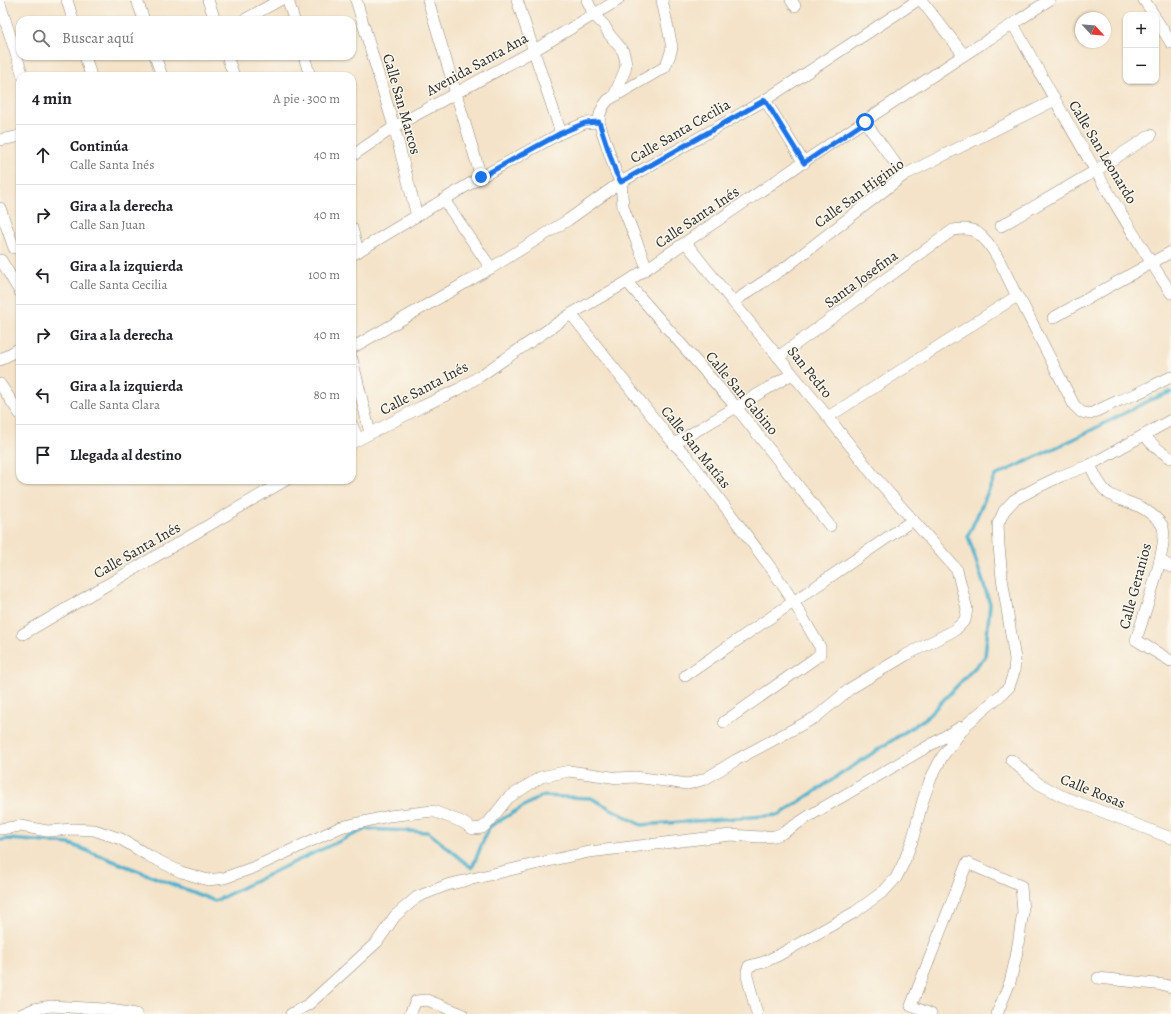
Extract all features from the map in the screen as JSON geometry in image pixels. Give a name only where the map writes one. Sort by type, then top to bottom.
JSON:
[{"type":"street","points":[[67,0],[72,16]]},
{"type":"street","points":[[137,0],[143,16]]},
{"type":"street","points":[[208,0],[214,16]]},
{"type":"street","points":[[251,16],[280,0]]},
{"type":"street","points":[[288,0],[293,16]]},
{"type":"street","name":"Calle San Marcos","points":[[356,0],[394,127],[418,216]]},
{"type":"street","points":[[428,0],[481,177]]},
{"type":"street","points":[[517,0],[561,133]]},
{"type":"street","points":[[587,0],[594,15],[604,24],[608,34],[623,51],[625,58],[625,70],[614,96]]},
{"type":"street","name":"Avenida Santa Ana","points":[[356,153],[394,127],[533,51],[618,0]]},
{"type":"street","points":[[647,268],[623,207],[621,182],[616,173],[599,122],[599,114],[608,100],[665,67],[672,47],[662,0]]},
{"type":"street","points":[[920,0],[964,55]]},
{"type":"street","name":"Calle Santa Cecilia","points":[[356,346],[491,268],[568,220],[621,182],[765,100],[920,0]]},
{"type":"street","name":"Calle Santa Inés","points":[[356,440],[459,389],[480,376],[570,314],[627,282],[964,55],[1049,0]]},
{"type":"street","points":[[1144,0],[1152,12]]},
{"type":"street","points":[[0,4],[16,54]]},
{"type":"street","name":"Calle San Leonardo","points":[[1014,24],[1054,100],[1095,171],[1171,293]]},
{"type":"street","points":[[1159,24],[1171,43]]},
{"type":"street","points":[[18,60],[22,72]]},
{"type":"street","points":[[86,60],[90,72]]},
{"type":"street","points":[[156,60],[161,72]]},
{"type":"street","points":[[228,60],[233,72]]},
{"type":"street","points":[[305,60],[309,72]]},
{"type":"street","points":[[765,100],[804,163]]},
{"type":"street","name":"Calle San Higinio","points":[[733,302],[786,267],[904,175],[1054,100]]},
{"type":"street","points":[[356,253],[481,177],[561,133],[585,123],[599,122]]},
{"type":"street","points":[[865,122],[904,175]]},
{"type":"street","points":[[1001,226],[1095,171],[1151,135]]},
{"type":"street","points":[[0,140],[16,137]]},
{"type":"street","points":[[444,200],[491,268]]},
{"type":"street","points":[[0,208],[16,244]]},
{"type":"street","name":"Santa Josefina","points":[[778,357],[953,230],[972,230],[979,234],[997,256],[1017,296]]},
{"type":"street","name":"San Pedro","points":[[0,829],[21,826],[47,831],[73,829],[94,830],[121,839],[149,856],[181,872],[208,880],[224,878],[255,867],[342,827],[389,816],[433,810],[462,822],[473,829],[482,828],[489,822],[508,798],[541,777],[569,771],[618,778],[635,777],[688,784],[705,779],[736,760],[816,717],[851,688],[906,655],[955,630],[965,620],[967,609],[957,570],[874,476],[828,417],[686,243]]},
{"type":"street","points":[[16,247],[1,261],[16,285]]},
{"type":"street","points":[[1053,318],[1171,252]]},
{"type":"street","name":"Calle San Gabino","points":[[627,282],[736,407],[830,526]]},
{"type":"street","points":[[828,417],[1017,296],[1026,309],[1074,405],[1081,412],[1090,414],[1171,377]]},
{"type":"street","name":"Calle San Matías","points":[[570,314],[674,444],[687,456],[774,572],[820,647],[820,654],[814,659],[724,722]]},
{"type":"street","points":[[0,360],[16,350]]},
{"type":"street","points":[[674,444],[792,374]]},
{"type":"street","points":[[356,375],[370,433]]},
{"type":"street","points":[[0,384],[16,408]]},
{"type":"street","points":[[291,1014],[309,1004],[377,942],[396,916],[417,897],[447,885],[589,852],[731,835],[760,837],[775,836],[783,833],[809,816],[967,724],[1009,687],[1014,672],[1015,659],[1002,578],[999,546],[998,524],[1004,511],[1014,500],[1061,476],[1090,465],[1171,420]]},
{"type":"street","points":[[1145,435],[1150,443],[1171,458]]},
{"type":"street","name":"Calle Geranios","points":[[1090,465],[1099,484],[1108,494],[1144,509],[1155,517],[1162,526],[1164,537],[1160,560],[1136,640],[1171,661]]},
{"type":"street","name":"Calle Santa Inés","points":[[24,634],[279,484]]},
{"type":"street","points":[[685,676],[913,520]]},
{"type":"street","points":[[1160,560],[1171,567]]},
{"type":"street","points":[[757,1014],[746,976],[749,966],[779,956],[855,912],[884,891],[896,878],[907,855],[931,778],[942,757],[967,724]]},
{"type":"street","name":"Calle Rosas","points":[[1011,760],[1039,784],[1062,796],[1171,838]]},
{"type":"street","points":[[930,1014],[911,1006],[967,863],[1021,886],[1023,912],[1016,957],[1010,982],[997,1014]]},
{"type":"street","points":[[1098,978],[1165,985],[1171,987]]},
{"type":"street","points":[[410,1014],[416,1002],[428,1000],[462,1014]]},
{"type":"street","points":[[22,1014],[34,1008],[51,1006],[136,1014]]},
{"type":"waterway","points":[[0,840],[10,839],[70,844],[215,901],[366,829],[428,832],[472,868],[489,827],[541,796],[591,798],[641,825],[779,815],[926,718],[985,657],[990,604],[968,536],[995,476],[1074,439],[1150,400],[1171,392]]},
{"type":"route","points":[[481,177],[561,133],[585,123],[599,122],[616,173],[621,182],[765,100],[804,163],[842,136],[865,122]]}]
